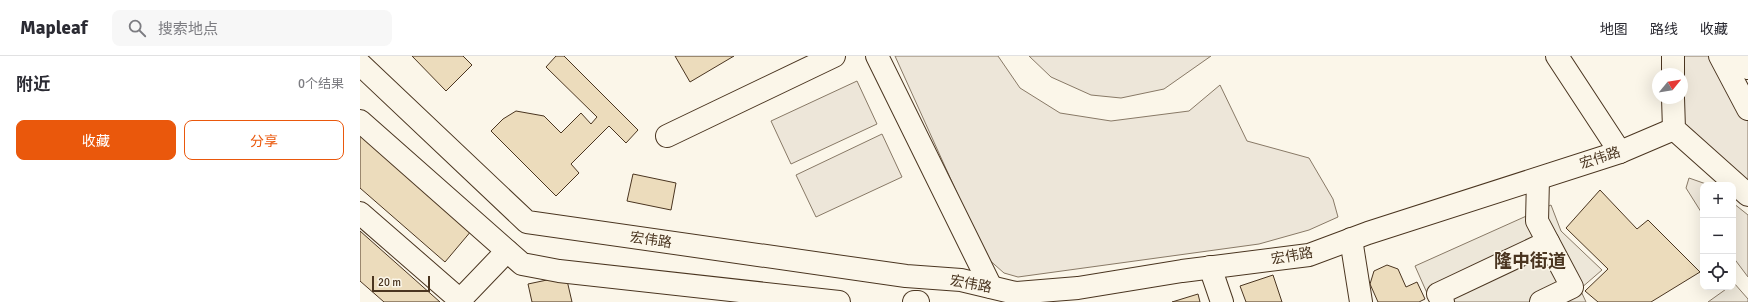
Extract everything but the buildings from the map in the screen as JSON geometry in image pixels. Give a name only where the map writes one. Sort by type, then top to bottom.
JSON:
[{"type":"street","points":[[667,136],[834,56]]},
{"type":"street","points":[[876,56],[991,287]]},
{"type":"street","points":[[1557,56],[1620,152]]},
{"type":"street","points":[[1673,56],[1673,68]]},
{"type":"street","points":[[1720,56],[1748,109]]},
{"type":"street","points":[[1742,56],[1748,68]]},
{"type":"street","name":"宏伟路","points":[[360,64],[527,222],[906,276],[961,280],[1015,293],[1078,288],[1210,267],[1309,255],[1351,239],[1620,152],[1674,129]]},
{"type":"street","points":[[1674,104],[1674,129],[1748,195]]},
{"type":"street","points":[[360,120],[522,264],[696,294],[839,302]]},
{"type":"street","points":[[1538,178],[1537,221],[1572,287],[1541,302]]},
{"type":"street","points":[[360,213],[460,300],[507,251]]},
{"type":"street","points":[[1351,239],[1361,302]]},
{"type":"street","points":[[1442,302],[1438,294],[1548,242]]},
{"type":"street","points":[[1210,267],[1222,302]]},
{"type":"shaded area","points":[[895,56],[998,56],[1020,88],[1060,113],[1111,121],[1189,111],[1220,85],[1247,141],[1309,158],[1333,199],[1338,217],[1309,230],[1259,244],[1018,277],[1004,273],[986,257]]},
{"type":"shaded area","points":[[1029,56],[1211,56],[1164,89],[1121,98],[1091,95],[1051,77]]},
{"type":"shaded area","points":[[1681,56],[1716,56],[1748,118],[1748,185],[1683,126],[1682,104],[1688,104],[1688,68],[1681,68]]},
{"type":"shaded area","points":[[857,81],[877,124],[791,164],[771,121]]},
{"type":"shaded area","points":[[882,134],[902,177],[816,217],[796,175]]},
{"type":"shaded area","points":[[1689,178],[1700,182],[1700,210],[1686,188]]},
{"type":"shaded area","points":[[1551,205],[1561,231],[1602,270],[1580,289],[1586,302],[1431,302],[1415,266]]},
{"type":"shaded area","points":[[1736,205],[1748,215],[1748,277],[1736,261]]},
{"type":"shaded area","points":[[1736,285],[1748,299],[1748,302],[1708,302],[1725,290],[1736,290]]},
{"type":"district","name":"隆中街道","points":[[1530,261]]}]
